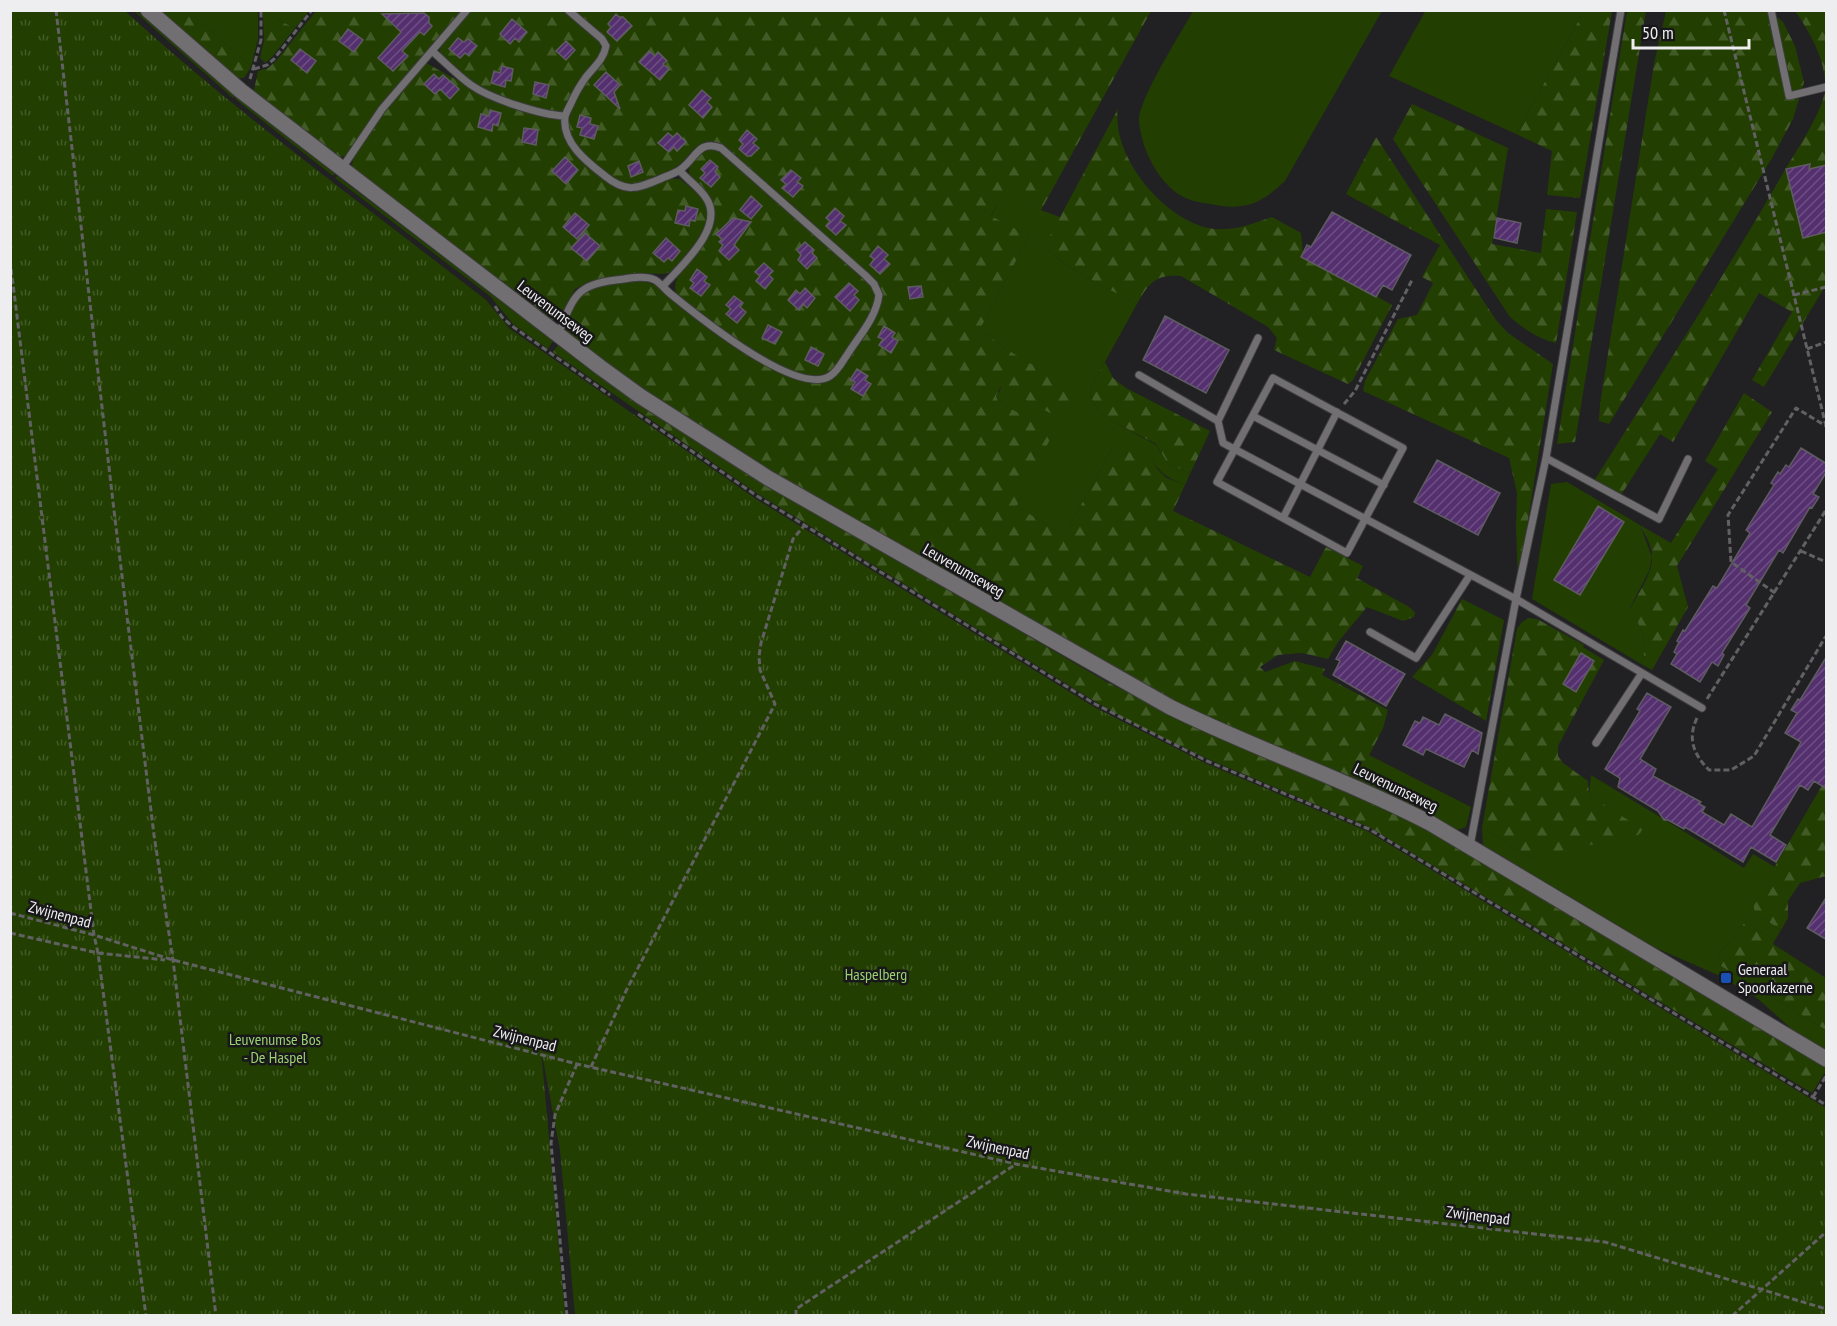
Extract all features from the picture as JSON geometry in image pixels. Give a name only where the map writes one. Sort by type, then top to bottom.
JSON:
[{"type":"main road","name":"Leuvenumseweg","points":[[148,10],[241,91],[558,335],[640,396],[768,478],[1109,674],[1207,726],[1382,798],[1470,846],[1827,1059]]},
{"type":"lane","points":[[341,169],[382,109],[467,10]]},
{"type":"lane","points":[[558,335],[579,291],[591,284],[636,277],[654,279],[727,338],[771,365],[794,375],[817,380],[829,377],[839,367],[873,315],[879,295],[865,275],[721,148],[713,144],[701,148],[680,171],[634,188],[623,188],[591,165],[572,145],[567,135],[565,116],[584,79],[602,59],[606,46],[602,39],[568,10]]},
{"type":"lane","points":[[1470,846],[1516,599],[1546,458],[1621,10]]},
{"type":"lane","points":[[1771,10],[1789,96],[1827,87]]},
{"type":"lane","points":[[432,51],[472,86],[491,96],[521,106],[565,116]]},
{"type":"lane","points":[[663,286],[703,238],[710,225],[711,214],[706,196],[680,171]]},
{"type":"lane","points":[[1258,338],[1218,422],[1223,443],[1516,599],[1702,708]]},
{"type":"lane","points":[[1139,375],[1218,422]]},
{"type":"lane","points":[[1273,378],[1403,448],[1347,553],[1217,482],[1253,416],[1273,378]]},
{"type":"lane","points":[[1283,518],[1337,412]]},
{"type":"lane","points":[[1253,416],[1383,485]]},
{"type":"lane","points":[[1546,458],[1659,519],[1688,459]]},
{"type":"lane","points":[[1370,632],[1416,658],[1470,575]]},
{"type":"lane","points":[[1596,743],[1642,673]]},
{"type":"path","points":[[56,10],[114,519],[154,835],[173,960],[216,1316]]},
{"type":"path","points":[[261,10],[261,40],[254,69],[267,65],[274,59],[312,10]]},
{"type":"path","points":[[1724,10],[1826,426]]},
{"type":"path","points":[[10,260],[94,935],[146,1316]]},
{"type":"path","points":[[1337,412],[1355,391],[1412,280]]},
{"type":"path","points":[[1794,295],[1827,287]]},
{"type":"path","points":[[1807,349],[1827,342]]},
{"type":"path","points":[[1775,593],[1731,562],[1728,514],[1796,408],[1826,426]]},
{"type":"path","points":[[1827,510],[1694,724],[1693,742],[1698,759],[1709,770],[1731,771],[1754,756],[1827,636]]},
{"type":"path","points":[[591,1067],[626,991],[775,704],[760,670],[761,644],[793,539],[804,526],[1095,705],[1130,724],[1207,761],[1369,829],[1827,1105]]},
{"type":"path","points":[[1802,551],[1827,562]]},
{"type":"path","name":"Zwijnenpad","points":[[10,913],[94,935],[173,960],[577,1064],[1016,1164],[1186,1194],[1605,1242],[1827,1309]]},
{"type":"path","name":"Zwijnenpad","points":[[10,933],[98,953],[173,960]]},
{"type":"path","points":[[567,1316],[551,1143],[555,1115],[577,1064]]},
{"type":"path","points":[[1813,1097],[1827,1076]]},
{"type":"path","points":[[796,1316],[796,1309],[1016,1164]]},
{"type":"path","points":[[1732,1316],[1827,1232]]},
{"type":"green space","points":[[263,10],[309,11],[295,28],[263,13]]},
{"type":"green space","points":[[471,10],[563,11],[599,41],[602,51],[582,77],[562,112],[547,111],[513,102],[463,76],[439,54],[441,45]]},
{"type":"green space","points":[[1426,10],[1584,11],[1516,134],[1389,76]]},
{"type":"green space","points":[[10,11],[125,11],[212,87],[486,300],[510,329],[756,499],[1094,707],[1207,764],[1367,831],[1826,1108],[1826,1315],[575,1315],[560,1150],[541,1049],[565,1315],[11,1315]]},
{"type":"green space","points":[[134,11],[137,11],[235,96],[233,98]]},
{"type":"green space","points":[[159,11],[189,11],[251,67],[244,78],[237,78]]},
{"type":"green space","points":[[189,11],[258,11],[258,39],[251,67]]},
{"type":"green space","points":[[316,11],[463,11],[380,107],[348,155],[340,157],[257,95],[254,90],[258,71],[268,68],[276,61]]},
{"type":"green space","points":[[573,11],[1151,11],[1041,210],[1004,190],[991,216],[1029,236],[980,329],[1006,349],[1080,393],[1063,420],[1002,387],[999,389],[996,396],[998,401],[1053,433],[1017,506],[1061,534],[1065,534],[1113,447],[1126,444],[1152,460],[1167,478],[1185,485],[1173,511],[1310,577],[1326,547],[1363,566],[1357,578],[1409,607],[1415,612],[1414,617],[1403,621],[1367,607],[1338,642],[1328,659],[1302,653],[1278,655],[1260,667],[1265,672],[1295,661],[1325,669],[1322,675],[1388,710],[1383,728],[1357,779],[1247,735],[1173,701],[753,462],[676,412],[567,334],[565,329],[575,304],[591,289],[609,284],[645,282],[659,287],[713,331],[754,359],[797,379],[815,382],[831,379],[840,372],[870,326],[878,311],[882,295],[867,272],[723,145],[710,141],[702,143],[670,172],[656,179],[633,185],[621,184],[593,163],[575,143],[570,133],[569,121],[571,109],[578,95],[604,60],[609,46],[604,37]]},
{"type":"green space","points":[[1193,11],[1382,11],[1285,181],[1267,196],[1252,204],[1238,207],[1224,206],[1194,201],[1178,194],[1161,178],[1144,144],[1139,121],[1145,98]]},
{"type":"green space","points":[[1584,11],[1612,11],[1580,198],[1547,195],[1552,151],[1516,134]]},
{"type":"green space","points":[[1627,11],[1646,11],[1575,442],[1557,444]]},
{"type":"green space","points":[[1666,11],[1770,11],[1783,22],[1795,46],[1804,82],[1793,119],[1772,158],[1609,424],[1599,421],[1600,404],[1654,64]]},
{"type":"green space","points":[[1795,11],[1826,11],[1826,285],[1764,387],[1752,380],[1792,312],[1759,293],[1673,442],[1660,434],[1621,495],[1594,481],[1736,252],[1807,133],[1823,99],[1825,79],[1820,58],[1812,38]]},
{"type":"green space","points":[[263,13],[295,28],[265,63],[260,58],[264,41]]},
{"type":"green space","points":[[426,63],[490,98],[560,120],[569,146],[588,167],[606,181],[623,190],[667,179],[680,179],[703,198],[708,214],[701,236],[689,253],[670,272],[664,274],[635,273],[590,281],[575,289],[559,319],[548,319],[356,173],[352,167],[353,158],[385,111]]},
{"type":"green space","points":[[237,98],[335,174],[333,176],[235,99]]},
{"type":"green space","points":[[1412,104],[1508,148],[1492,244],[1541,253],[1546,209],[1577,212],[1556,343],[1532,333],[1510,317],[1393,139]]},
{"type":"green space","points":[[1118,109],[1118,128],[1123,147],[1133,166],[1145,185],[1178,214],[1196,224],[1214,229],[1229,229],[1272,217],[1301,233],[1303,254],[1392,305],[1353,380],[1348,384],[1274,350],[1277,338],[1268,327],[1181,276],[1159,278],[1154,281],[1145,290],[1137,304],[1075,270],[1046,247]]},
{"type":"green space","points":[[1376,137],[1496,320],[1508,333],[1553,364],[1518,582],[1517,493],[1509,458],[1363,391],[1365,381],[1398,319],[1417,315],[1433,283],[1422,277],[1440,245],[1346,194]]},
{"type":"green space","points":[[708,148],[720,151],[870,285],[875,294],[872,308],[865,322],[831,373],[812,377],[793,372],[772,362],[727,333],[677,295],[675,286],[677,278],[704,243],[714,224],[711,202],[693,180],[689,168]]},
{"type":"green space","points":[[337,176],[553,341],[548,349],[513,324],[490,296],[335,178]]},
{"type":"green space","points":[[1004,189],[1041,210],[1060,217],[1046,247],[1053,255],[1102,286],[1137,304],[1090,389],[1093,403],[1107,418],[1156,445],[1167,462],[1190,474],[1185,485],[1158,469],[1152,460],[1113,447],[1065,534],[1061,534],[1017,506],[1052,433],[998,401],[996,396],[1002,387],[1006,349],[980,329],[1029,236],[991,217]]},
{"type":"green space","points":[[558,345],[707,449],[1107,682],[1206,733],[1380,805],[1427,830],[1777,1037],[1826,1067],[1826,1071],[1812,1093],[1369,827],[1208,759],[1131,722],[1096,702],[758,494],[553,352]]},
{"type":"green space","points":[[1105,362],[1113,378],[1126,388],[1210,431],[1190,474],[1167,462],[1156,444],[1107,418],[1093,403],[1090,389]]},
{"type":"green space","points":[[1744,393],[1772,412],[1677,566],[1688,607],[1652,670],[1641,664],[1644,650],[1643,635],[1630,609],[1652,563],[1651,548],[1640,525],[1671,543],[1718,469],[1705,461]]},
{"type":"green space","points":[[1567,482],[1640,525],[1652,557],[1649,571],[1630,608],[1643,635],[1644,650],[1641,664],[1532,599],[1551,484]]},
{"type":"green space","points":[[1462,599],[1504,620],[1486,721],[1412,677],[1432,655]]},
{"type":"green space","points":[[1528,618],[1537,619],[1584,645],[1583,647],[1604,660],[1558,746],[1558,756],[1563,763],[1588,781],[1589,795],[1642,829],[1638,835],[1531,857],[1482,828],[1517,629]]},
{"type":"green space","points":[[1369,755],[1471,807],[1466,827],[1457,830],[1357,779]]},
{"type":"green space","points":[[1591,775],[1744,868],[1753,854],[1775,867],[1753,904],[1755,913],[1781,930],[1775,940],[1745,922],[1718,956],[1721,966],[1826,1030],[1824,1048],[1795,1032],[1757,998],[1720,976],[1656,948],[1483,845],[1482,828],[1531,857],[1641,829],[1589,795]]},
{"type":"green space","points":[[1824,782],[1826,784],[1826,876],[1800,883],[1788,901],[1788,918],[1781,930],[1755,913],[1753,904]]},
{"type":"green space","points":[[1745,922],[1775,940],[1773,944],[1826,978],[1826,1030],[1721,966],[1718,956]]},
{"type":"building","points":[[424,13],[429,17],[429,23],[432,26],[424,35],[420,32],[402,51],[408,56],[393,71],[378,58],[401,32],[382,14]]},
{"type":"building","points":[[616,14],[632,26],[617,41],[607,32],[611,27],[608,24]]},
{"type":"building","points":[[512,19],[527,32],[519,42],[515,38],[510,44],[500,34]]},
{"type":"building","points":[[348,29],[363,40],[354,52],[339,41]]},
{"type":"building","points":[[458,38],[464,42],[468,39],[477,46],[469,56],[465,53],[460,58],[449,49]]},
{"type":"building","points":[[566,41],[575,50],[566,60],[556,51]]},
{"type":"building","points":[[300,49],[316,61],[307,73],[291,60]]},
{"type":"building","points":[[649,51],[655,56],[658,52],[667,61],[663,64],[669,69],[660,80],[639,62]]},
{"type":"building","points":[[502,66],[513,69],[511,81],[506,80],[505,87],[491,83],[494,71],[500,73]]},
{"type":"building","points":[[606,72],[620,85],[614,92],[620,109],[594,85]]},
{"type":"building","points":[[434,74],[439,79],[443,75],[459,89],[450,99],[440,89],[435,94],[424,84]]},
{"type":"building","points":[[535,82],[549,85],[546,98],[533,94]]},
{"type":"building","points":[[702,90],[711,98],[707,102],[712,107],[703,118],[689,105]]},
{"type":"building","points":[[490,110],[501,113],[498,126],[493,124],[492,131],[478,127],[481,114],[489,116]]},
{"type":"building","points":[[580,115],[591,118],[590,124],[598,126],[594,139],[580,135],[582,128],[577,127]]},
{"type":"building","points":[[524,128],[538,130],[536,145],[522,142]]},
{"type":"building","points":[[747,130],[757,139],[753,143],[759,148],[751,156],[747,156],[739,149],[743,144],[739,140]]},
{"type":"building","points":[[668,133],[673,137],[677,133],[686,142],[677,151],[674,147],[669,152],[658,143]]},
{"type":"building","points":[[565,157],[578,170],[566,184],[552,171]]},
{"type":"building","points":[[710,160],[718,167],[715,172],[720,177],[711,187],[700,178],[705,173],[701,169]]},
{"type":"building","points":[[639,161],[643,172],[631,177],[628,166]]},
{"type":"building","points":[[1810,164],[1809,169],[1827,165],[1827,232],[1803,238],[1786,169]]},
{"type":"building","points":[[791,170],[801,178],[797,182],[803,186],[793,197],[782,188],[786,184],[781,180]]},
{"type":"building","points":[[751,196],[762,206],[751,219],[740,210]]},
{"type":"building","points":[[686,206],[698,209],[695,221],[690,220],[689,226],[675,223],[678,210],[685,211]]},
{"type":"building","points":[[835,208],[844,216],[840,221],[846,225],[836,235],[826,226],[830,221],[826,218]]},
{"type":"building","points":[[1332,212],[1411,255],[1392,290],[1383,285],[1376,297],[1301,257],[1307,245],[1311,247]]},
{"type":"building","points":[[575,213],[589,225],[577,239],[563,227]]},
{"type":"building","points":[[733,218],[751,222],[734,245],[739,250],[729,260],[719,251],[723,245],[719,242],[722,239],[716,234]]},
{"type":"building","points":[[1497,218],[1521,223],[1517,243],[1494,238]]},
{"type":"building","points":[[585,233],[600,246],[587,261],[571,248]]},
{"type":"building","points":[[666,238],[680,251],[672,261],[668,258],[664,262],[653,253]]},
{"type":"building","points":[[805,242],[814,250],[812,253],[817,258],[807,269],[798,260],[801,255],[797,250]]},
{"type":"building","points":[[878,246],[888,255],[884,259],[890,264],[880,274],[870,265],[874,259],[870,256]]},
{"type":"building","points":[[764,263],[773,271],[769,275],[773,279],[765,289],[756,281],[760,276],[755,272]]},
{"type":"building","points":[[697,269],[707,277],[704,281],[710,285],[701,296],[690,288],[694,283],[690,280]]},
{"type":"building","points":[[849,283],[858,291],[854,295],[859,300],[850,311],[835,297]]},
{"type":"building","points":[[921,286],[923,297],[910,299],[908,287]]},
{"type":"building","points":[[805,288],[815,298],[807,308],[803,304],[799,310],[788,300],[796,290],[800,294]]},
{"type":"building","points":[[734,296],[743,303],[740,307],[746,312],[737,323],[726,314],[731,309],[726,305]]},
{"type":"building","points":[[1165,316],[1229,350],[1206,393],[1143,360]]},
{"type":"building","points":[[768,325],[782,332],[775,344],[762,338]]},
{"type":"building","points":[[884,326],[895,333],[892,337],[898,341],[891,353],[879,345],[883,339],[878,337]]},
{"type":"building","points":[[811,347],[824,354],[818,366],[805,360]]},
{"type":"building","points":[[857,369],[868,376],[865,380],[871,384],[863,396],[851,389],[855,382],[850,380]]},
{"type":"building","points":[[1801,448],[1827,464],[1827,471],[1813,494],[1819,497],[1812,508],[1810,507],[1783,553],[1779,550],[1746,605],[1750,608],[1722,653],[1724,655],[1718,666],[1712,662],[1700,682],[1671,664],[1677,654],[1674,652],[1679,642],[1677,641],[1713,586],[1717,588],[1750,533],[1746,530],[1774,485],[1771,483],[1778,472],[1780,474],[1786,465],[1789,467]]},
{"type":"building","points":[[1437,460],[1500,493],[1478,535],[1414,502]]},
{"type":"building","points":[[1598,506],[1624,522],[1580,595],[1554,580]]},
{"type":"building","points":[[1346,641],[1405,674],[1386,706],[1333,675],[1340,661],[1336,659]]},
{"type":"building","points":[[1581,653],[1594,661],[1576,692],[1563,684]]},
{"type":"building","points":[[1827,656],[1827,789],[1814,781],[1808,790],[1800,785],[1770,835],[1786,845],[1776,862],[1751,847],[1743,862],[1685,827],[1684,829],[1664,820],[1658,811],[1618,787],[1620,778],[1605,769],[1640,711],[1637,709],[1647,693],[1671,707],[1640,759],[1656,769],[1653,776],[1701,802],[1699,804],[1705,807],[1702,812],[1724,825],[1731,814],[1752,827],[1801,742],[1785,733],[1797,713],[1791,710],[1798,699],[1800,700]]},
{"type":"building","points":[[1445,714],[1482,733],[1478,754],[1472,750],[1464,767],[1426,749],[1423,755],[1403,745],[1415,721],[1420,723],[1423,717],[1439,725]]},
{"type":"building","points":[[1827,896],[1827,940],[1807,928]]},
{"type":"place","name":"Generaal Spoorkazerne","points":[[1726,978]]},
{"type":"park label","name":"Haspelberg","points":[[876,974]]},
{"type":"park label","name":"Leuvenumse Bos - De Haspel","points":[[275,1048]]}]
